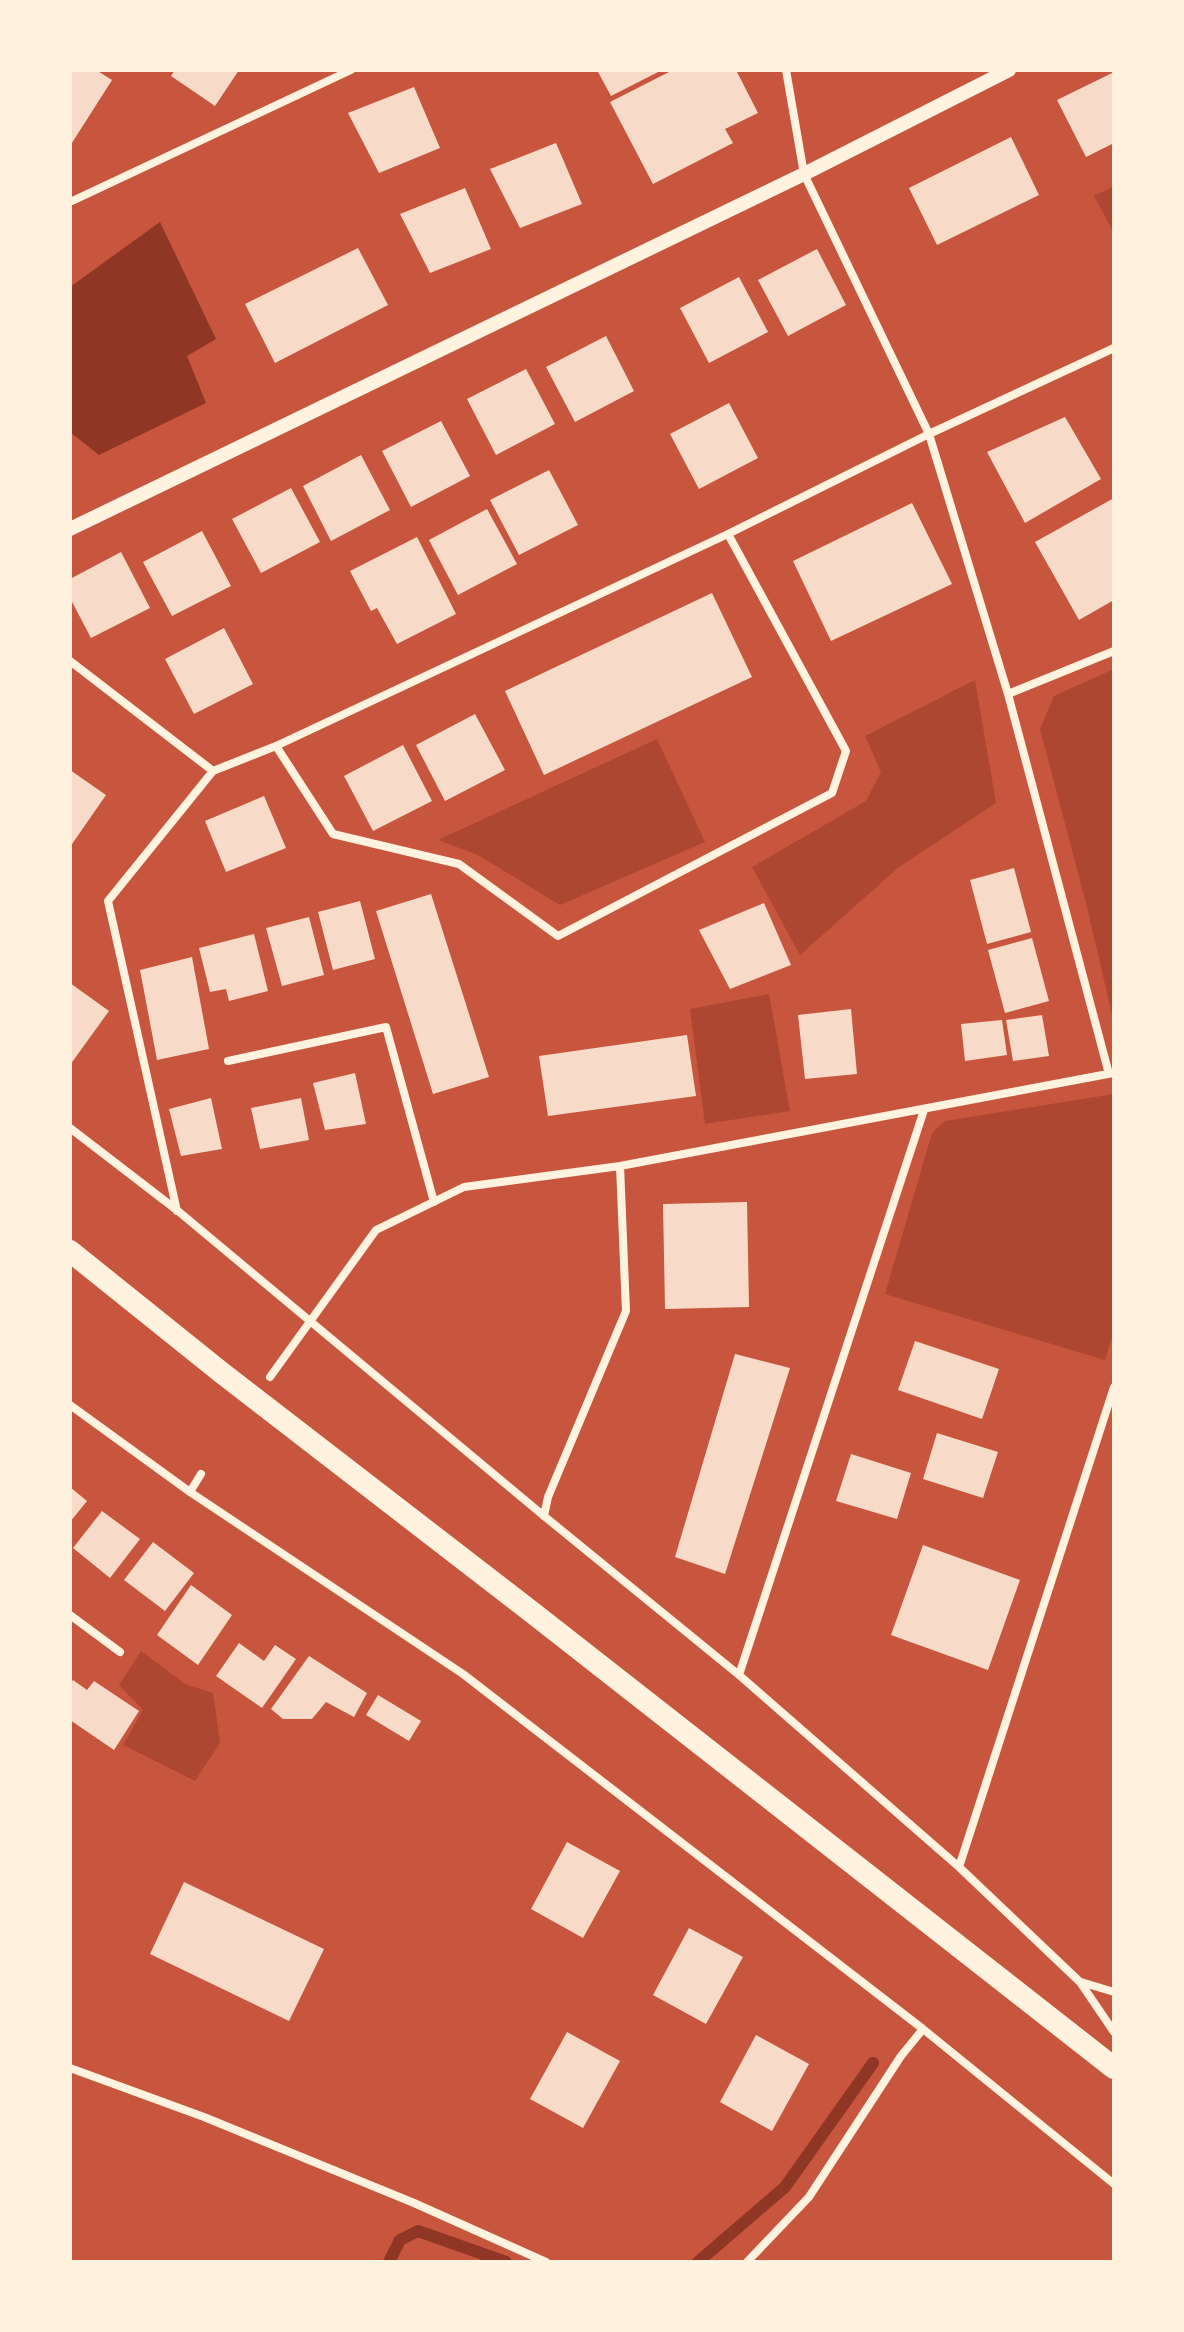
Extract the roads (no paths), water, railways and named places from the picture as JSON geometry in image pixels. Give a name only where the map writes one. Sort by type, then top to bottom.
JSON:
[{"type":"highway","points":[[70,1252],[1114,2068]]},
{"type":"street","points":[[70,202],[351,70]]},
{"type":"street","points":[[270,1377],[376,1230],[464,1187],[620,1166],[1112,1074],[1008,694],[929,434],[804,174],[786,70]]},
{"type":"street","points":[[70,529],[804,174],[1009,70]]},
{"type":"street","points":[[178,1211],[108,901],[213,771],[276,746],[728,534],[929,434],[1114,348]]},
{"type":"street","points":[[276,746],[333,834],[459,864],[558,936],[832,793],[846,751],[728,534]]},
{"type":"street","points":[[1008,694],[1114,651]]},
{"type":"street","points":[[70,661],[213,771]]},
{"type":"street","points":[[228,1061],[386,1027],[434,1202]]},
{"type":"street","points":[[739,1675],[924,1110]]},
{"type":"street","points":[[70,1128],[178,1211],[739,1675],[959,1867],[1080,1982],[1114,2032]]},
{"type":"street","points":[[544,1516],[548,1497],[626,1311],[620,1166]]},
{"type":"street","points":[[959,1867],[1114,1387]]},
{"type":"street","points":[[70,1405],[190,1492],[463,1674],[923,2029],[1114,2184]]},
{"type":"street","points":[[190,1492],[201,1474]]},
{"type":"street","points":[[70,1615],[120,1652]]},
{"type":"street","points":[[1080,1982],[1114,1992]]},
{"type":"street","points":[[747,2262],[809,2197],[901,2056],[923,2029]]},
{"type":"street","points":[[70,2068],[204,2117],[414,2203],[546,2262]]},
{"type":"waterway","points":[[698,2262],[785,2187],[873,2063]]},
{"type":"waterway","points":[[389,2262],[400,2240],[418,2231],[506,2262]]}]
